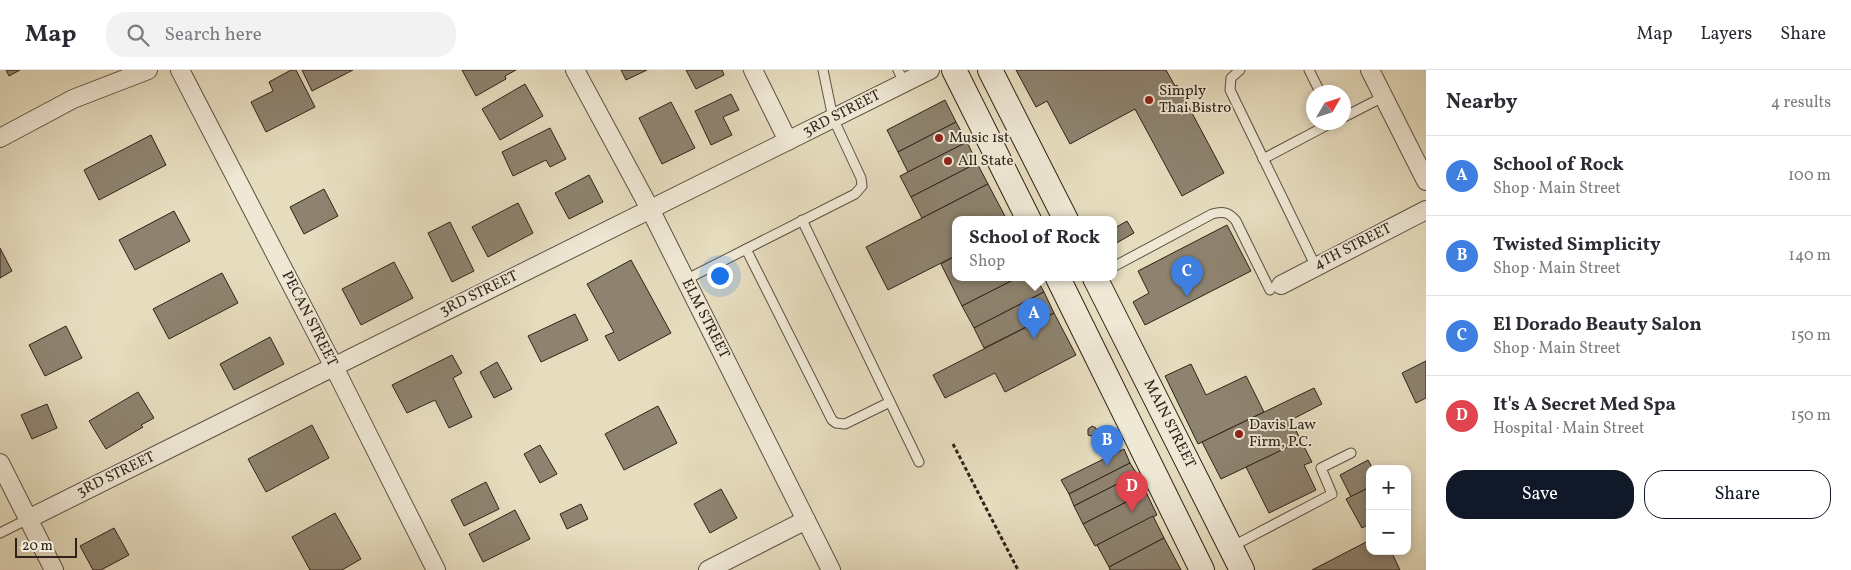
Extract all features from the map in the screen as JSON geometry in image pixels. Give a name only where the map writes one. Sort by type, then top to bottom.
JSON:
[{"type":"main road","points":[[954,70],[1027,216]]},
{"type":"main road","points":[[990,70],[1064,216]]},
{"type":"main road","points":[[1059,281],[1202,570]]},
{"type":"main road","name":"MAIN STREET","points":[[1097,281],[1242,570]]},
{"type":"street","points":[[0,138],[73,99],[148,70]]},
{"type":"street","name":"PECAN STREET","points":[[180,70],[334,366],[436,570]]},
{"type":"street","name":"ELM STREET","points":[[575,70],[650,210],[831,570]]},
{"type":"street","points":[[753,70],[788,141]]},
{"type":"street","name":"3RD STREET","points":[[28,519],[788,141],[833,118],[901,76],[930,70]]},
{"type":"street","points":[[1370,70],[1426,181]]},
{"type":"street","name":"4TH STREET","points":[[1275,288],[1426,210]]},
{"type":"street","points":[[0,462],[54,570]]},
{"type":"street","points":[[708,570],[806,520]]},
{"type":"lane","points":[[685,280],[855,194],[862,186],[861,178],[833,118],[823,70]]},
{"type":"lane","points":[[1240,70],[1231,78],[1230,90],[1316,267]]},
{"type":"lane","points":[[1310,70],[1317,85]]},
{"type":"lane","points":[[1351,113],[1383,97]]},
{"type":"lane","points":[[1263,159],[1318,130]]},
{"type":"lane","points":[[1117,264],[1212,214],[1222,212],[1231,214],[1236,221],[1275,288]]},
{"type":"lane","points":[[802,220],[919,462]]},
{"type":"lane","points":[[746,249],[832,420],[836,423],[845,424],[890,402]]},
{"type":"lane","points":[[1231,547],[1332,494],[1321,468],[1351,453]]},
{"type":"lane","points":[[0,533],[28,519]]},
{"type":"path","points":[[953,444],[1018,570]]},
{"type":"building","points":[[6,70],[20,70],[9,76]]},
{"type":"building","points":[[291,70],[296,70],[315,107],[266,132],[251,102],[273,91],[269,82]]},
{"type":"building","points":[[302,70],[353,70],[312,91]]},
{"type":"building","points":[[462,70],[516,70],[505,76],[506,79],[476,96]]},
{"type":"building","points":[[621,70],[647,70],[626,80]]},
{"type":"building","points":[[686,70],[722,70],[724,75],[696,89]]},
{"type":"building","points":[[1016,70],[1166,70],[1175,86],[1177,85],[1224,173],[1182,196],[1135,109],[1070,144],[1047,101],[1036,107]]},
{"type":"building","points":[[525,84],[543,116],[500,140],[482,109]]},
{"type":"building","points":[[731,94],[739,110],[723,117],[732,135],[711,145],[695,111]]},
{"type":"building","points":[[945,100],[956,122],[898,152],[887,130]]},
{"type":"building","points":[[671,102],[695,148],[662,164],[639,118]]},
{"type":"building","points":[[956,122],[967,142],[908,172],[898,152]]},
{"type":"building","points":[[550,128],[566,159],[550,167],[546,160],[513,176],[502,152]]},
{"type":"building","points":[[151,135],[166,165],[99,200],[84,170]]},
{"type":"building","points":[[967,142],[977,163],[911,197],[900,176]]},
{"type":"building","points":[[977,163],[988,184],[922,218],[911,197]]},
{"type":"building","points":[[589,175],[603,202],[569,219],[555,193]]},
{"type":"building","points":[[988,184],[1005,216],[952,216],[952,258],[888,290],[866,247]]},
{"type":"building","points":[[324,189],[338,216],[304,234],[290,207]]},
{"type":"building","points":[[518,203],[533,233],[488,257],[472,227]]},
{"type":"building","points":[[174,211],[190,241],[135,270],[119,240]]},
{"type":"building","points":[[1127,221],[1134,233],[1117,243],[1117,227]]},
{"type":"building","points":[[450,222],[474,271],[452,282],[428,233]]},
{"type":"building","points":[[1227,225],[1251,271],[1145,325],[1133,302],[1149,293],[1138,271]]},
{"type":"building","points":[[0,248],[12,271],[0,278]]},
{"type":"building","points":[[952,258],[952,281],[1011,281],[962,306],[941,264]]},
{"type":"building","points":[[631,260],[671,333],[619,361],[605,336],[614,332],[587,284]]},
{"type":"building","points":[[394,262],[413,298],[361,325],[342,289]]},
{"type":"building","points":[[222,273],[238,303],[169,339],[153,309]]},
{"type":"building","points":[[1011,281],[1038,281],[1044,292],[974,328],[962,306]]},
{"type":"building","points":[[1044,292],[1054,313],[984,348],[974,328]]},
{"type":"building","points":[[1054,313],[1076,355],[1005,392],[995,373],[945,398],[933,375]]},
{"type":"building","points":[[575,314],[588,340],[541,362],[528,336]]},
{"type":"building","points":[[66,326],[82,358],[45,376],[29,345]]},
{"type":"building","points":[[270,337],[284,364],[234,390],[220,364]]},
{"type":"building","points":[[452,355],[462,373],[453,378],[472,417],[449,428],[435,400],[407,413],[392,385]]},
{"type":"building","points":[[1426,361],[1426,398],[1416,403],[1402,373]]},
{"type":"building","points":[[497,362],[512,389],[494,398],[480,372]]},
{"type":"building","points":[[1191,364],[1206,395],[1246,376],[1264,412],[1198,444],[1165,376]]},
{"type":"building","points":[[1314,388],[1322,404],[1291,420],[1301,441],[1221,479],[1202,442]]},
{"type":"building","points":[[138,392],[154,418],[141,425],[143,427],[106,449],[89,421]]},
{"type":"building","points":[[47,404],[57,428],[32,439],[21,415]]},
{"type":"building","points":[[658,406],[677,443],[624,470],[605,434]]},
{"type":"building","points":[[312,425],[329,458],[266,492],[248,459]]},
{"type":"building","points":[[1092,426],[1096,428],[1097,433],[1094,437],[1088,435],[1088,429]]},
{"type":"building","points":[[1301,441],[1312,462],[1304,465],[1316,490],[1269,513],[1246,467]]},
{"type":"building","points":[[540,445],[557,474],[540,483],[524,454]]},
{"type":"building","points":[[1124,449],[1130,463],[1069,494],[1061,480]]},
{"type":"building","points":[[1368,460],[1371,465],[1366,465],[1366,489],[1351,497],[1340,475]]},
{"type":"building","points":[[1130,463],[1137,474],[1074,506],[1069,494]]},
{"type":"building","points":[[1137,474],[1146,492],[1083,524],[1074,506]]},
{"type":"building","points":[[486,482],[499,509],[464,526],[451,500]]},
{"type":"building","points":[[721,489],[737,518],[710,533],[694,504]]},
{"type":"building","points":[[1366,489],[1366,526],[1362,528],[1346,499]]},
{"type":"building","points":[[1146,492],[1157,515],[1095,546],[1083,524]]},
{"type":"building","points":[[581,504],[588,519],[567,529],[560,514]]},
{"type":"building","points":[[515,510],[530,539],[483,562],[469,534]]},
{"type":"building","points":[[335,513],[361,559],[342,570],[310,570],[292,537]]},
{"type":"building","points":[[1153,516],[1164,538],[1109,567],[1097,545]]},
{"type":"building","points":[[114,528],[129,555],[101,570],[93,570],[80,546]]},
{"type":"building","points":[[1164,538],[1181,570],[1110,570],[1109,567]]},
{"type":"building","points":[[1366,542],[1366,555],[1393,555],[1400,570],[1312,570]]},
{"type":"place","name":"Simply Thai Bistro","points":[[1149,100]]},
{"type":"place","name":"Music 1st","points":[[939,138]]},
{"type":"place","name":"All State","points":[[948,161]]},
{"type":"place","name":"El Dorado Beauty Salon","points":[[1187,297]]},
{"type":"place","name":"School of Rock","points":[[1034,339]]},
{"type":"place","name":"Davis Law Firm, P.C.","points":[[1239,434]]},
{"type":"place","name":"Twisted Simplicity","points":[[1107,466]]},
{"type":"place","name":"It's A Secret Med Spa","points":[[1132,512]]}]
